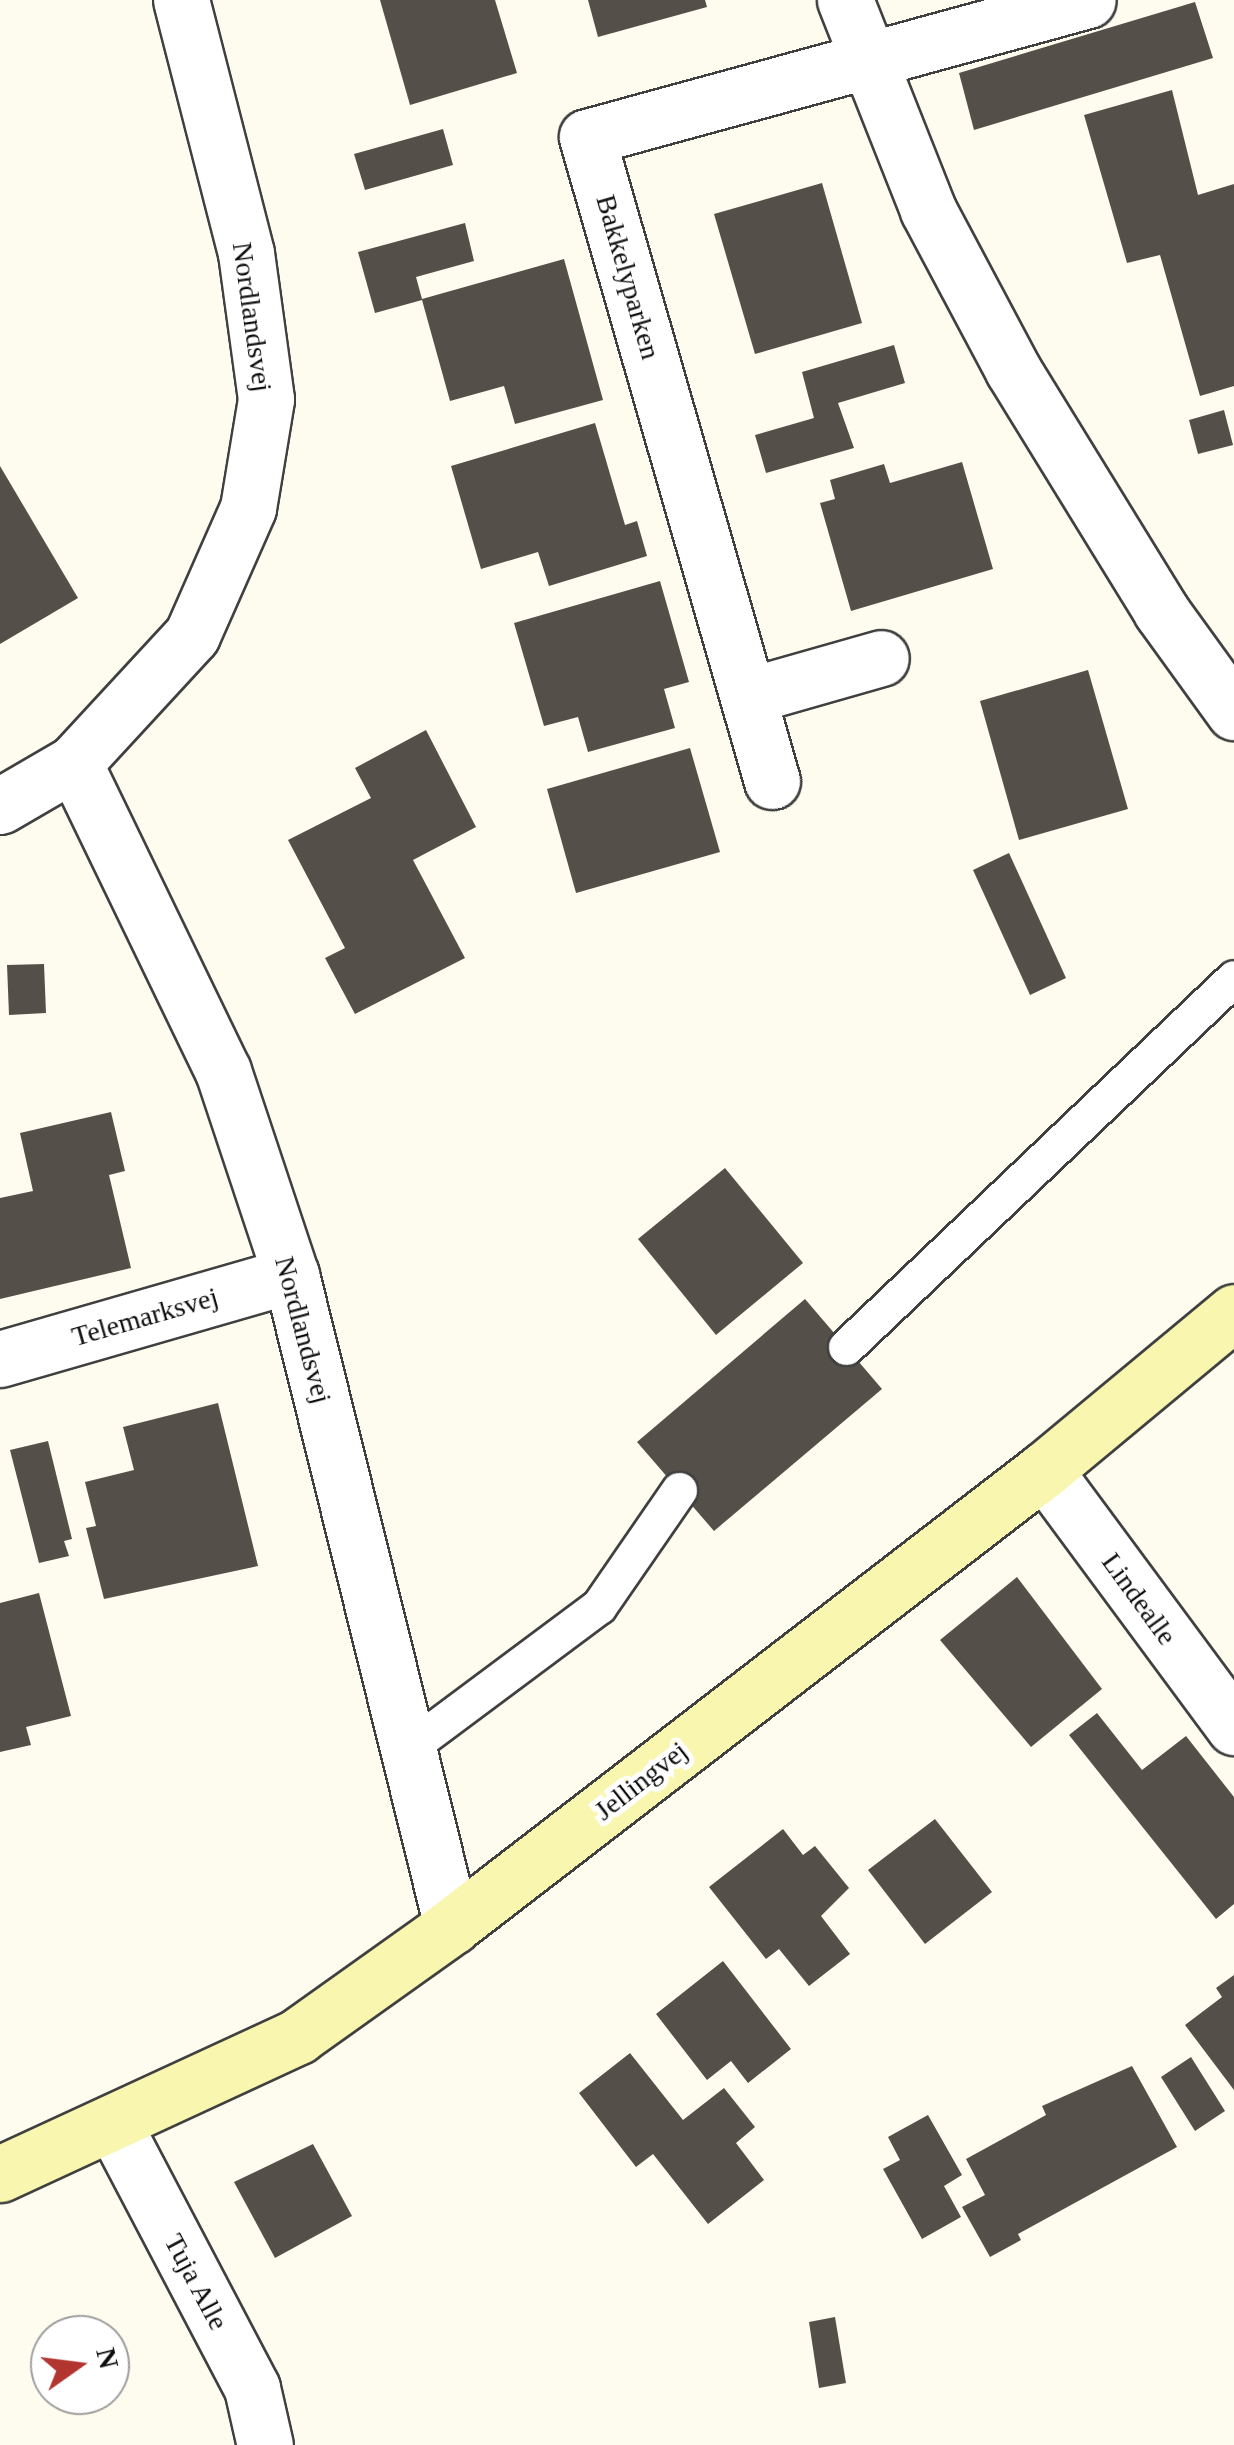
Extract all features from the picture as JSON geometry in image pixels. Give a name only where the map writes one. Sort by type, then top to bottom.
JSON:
[{"type":"main road","name":"Jellingvej","points":[[0,2174],[114,2125],[298,2036],[452,1926],[1044,1470],[1234,1312]]},
{"type":"street","name":"Nordlandsvej","points":[[0,806],[74,763],[192,635],[248,508],[266,399],[246,254],[182,0]]},
{"type":"street","points":[[844,0],[928,210],[1013,370],[1161,611],[1234,712]]},
{"type":"street","name":"Bakkelyparken","points":[[772,780],[587,137],[1088,0]]},
{"type":"street","points":[[748,696],[881,658]]},
{"type":"street","name":"Nordlandsvej","points":[[74,763],[223,1070],[290,1275],[452,1926]]},
{"type":"street","name":"Telemarksvej","points":[[0,1359],[290,1275]]},
{"type":"street","name":"Lindealle","points":[[1044,1470],[1229,1709]]},
{"type":"street","name":"Tuja Alle","points":[[114,2125],[252,2388],[265,2445]]},
{"type":"lane","points":[[846,1347],[1234,978]]},
{"type":"lane","points":[[408,1749],[599,1606],[678,1490]]},
{"type":"building","points":[[380,0],[495,0],[517,73],[410,105]]},
{"type":"building","points":[[588,0],[705,0],[707,7],[598,37]]},
{"type":"building","points":[[1195,2],[1213,58],[974,130],[959,73]]},
{"type":"building","points":[[1172,90],[1198,195],[1234,184],[1234,386],[1200,396],[1160,255],[1127,263],[1084,115]]},
{"type":"building","points":[[443,129],[453,165],[365,190],[354,154]]},
{"type":"building","points":[[822,183],[862,323],[755,354],[714,214]]},
{"type":"building","points":[[465,223],[474,261],[416,277],[422,299],[564,259],[603,400],[515,424],[504,386],[450,401],[422,300],[375,313],[358,252]]},
{"type":"building","points":[[894,345],[905,383],[838,403],[854,448],[766,473],[755,435],[814,418],[802,372]]},
{"type":"building","points":[[1224,410],[1233,445],[1198,454],[1189,420]]},
{"type":"building","points":[[595,423],[625,525],[637,521],[647,556],[549,586],[538,552],[481,569],[451,466]]},
{"type":"building","points":[[962,462],[993,569],[851,611],[820,503],[835,499],[830,480],[884,464],[890,483]]},
{"type":"building","points":[[0,466],[78,598],[0,644]]},
{"type":"building","points":[[660,581],[689,682],[664,689],[675,728],[588,752],[578,717],[544,726],[514,623]]},
{"type":"building","points":[[1088,670],[1128,809],[1019,840],[980,701]]},
{"type":"building","points":[[426,730],[476,827],[413,860],[465,958],[355,1014],[325,958],[345,948],[288,840],[371,798],[355,768]]},
{"type":"building","points":[[690,748],[720,852],[576,893],[547,789]]},
{"type":"building","points":[[1009,853],[1066,978],[1030,995],[973,870]]},
{"type":"building","points":[[44,964],[46,1013],[9,1015],[7,965]]},
{"type":"building","points":[[111,1112],[125,1171],[109,1175],[131,1268],[0,1299],[0,1198],[33,1191],[20,1133]]},
{"type":"building","points":[[725,1168],[803,1263],[716,1335],[638,1239]]},
{"type":"building","points":[[805,1299],[882,1389],[714,1531],[637,1442]]},
{"type":"building","points":[[218,1403],[258,1566],[104,1599],[86,1528],[96,1526],[85,1482],[134,1470],[123,1427]]},
{"type":"building","points":[[48,1441],[72,1539],[64,1541],[69,1556],[39,1563],[10,1450]]},
{"type":"building","points":[[1017,1577],[1102,1689],[1031,1747],[940,1640]]},
{"type":"building","points":[[39,1593],[71,1716],[26,1727],[31,1745],[0,1752],[0,1603]]},
{"type":"building","points":[[1097,1713],[1142,1770],[1186,1736],[1234,1797],[1234,1904],[1216,1919],[1069,1735]]},
{"type":"building","points":[[935,1819],[992,1892],[925,1944],[868,1870]]},
{"type":"building","points":[[783,1829],[803,1855],[815,1846],[849,1888],[821,1916],[850,1954],[809,1986],[779,1949],[766,1959],[709,1887]]},
{"type":"building","points":[[723,1961],[791,2049],[748,2083],[731,2061],[707,2080],[656,2014]]},
{"type":"building","points":[[1234,1975],[1234,2090],[1185,2025],[1222,1997],[1216,1988]]},
{"type":"building","points":[[630,2053],[683,2120],[724,2088],[755,2127],[736,2143],[764,2180],[708,2224],[653,2154],[636,2167],[579,2093]]},
{"type":"building","points":[[1191,2057],[1225,2111],[1195,2131],[1161,2077]]},
{"type":"building","points":[[1132,2066],[1177,2147],[1018,2234],[1021,2240],[990,2257],[962,2207],[985,2195],[966,2159],[1046,2115],[1042,2106]]},
{"type":"building","points":[[928,2115],[962,2175],[944,2186],[961,2217],[922,2239],[883,2169],[900,2160],[888,2137]]},
{"type":"building","points":[[313,2144],[352,2216],[275,2258],[234,2182]]},
{"type":"building","points":[[835,2317],[846,2383],[819,2388],[809,2322]]}]
